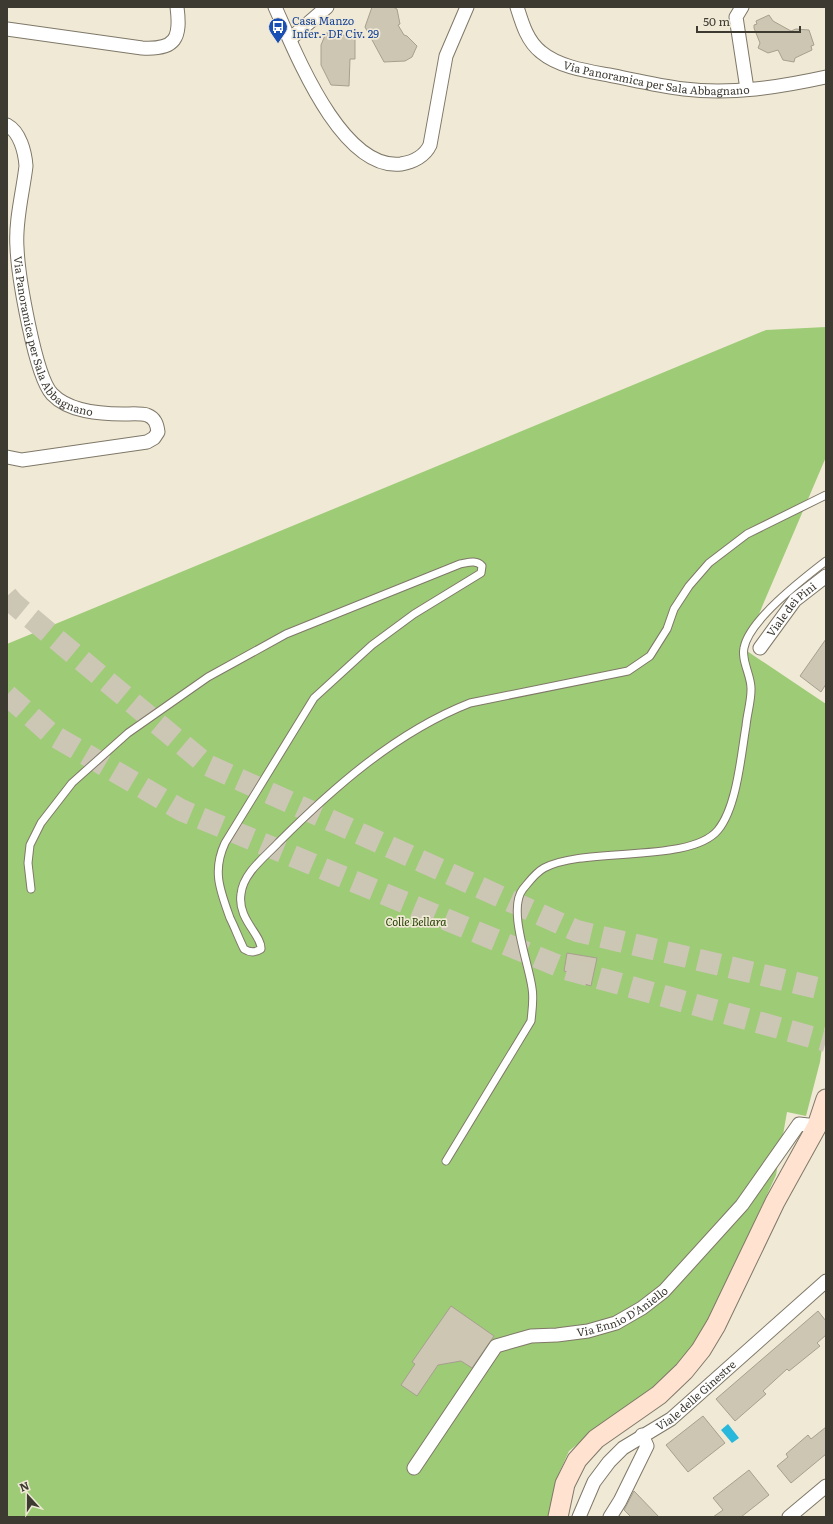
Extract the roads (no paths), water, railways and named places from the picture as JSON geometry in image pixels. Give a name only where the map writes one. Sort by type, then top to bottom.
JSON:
[{"type":"street","points":[[7,29],[142,48],[162,48],[175,38],[179,32],[177,7]]},
{"type":"street","points":[[275,7],[306,72],[336,126],[352,144],[366,155],[380,162],[398,164],[407,163],[427,152],[430,145],[446,56],[467,7]]},
{"type":"street","points":[[290,39],[327,7]]},
{"type":"street","name":"Via Panoramica per Sala Abbagnano","points":[[518,7],[533,45],[552,60],[598,73],[684,89],[717,91],[747,89],[826,77]]},
{"type":"street","points":[[742,7],[736,17],[747,89]]},
{"type":"street","name":"Via Panoramica per Sala Abbagnano","points":[[7,125],[18,137],[25,154],[26,166],[17,247],[25,304],[39,368],[45,386],[60,401],[75,407],[103,414],[146,415],[154,419],[157,424],[158,432],[154,438],[147,442],[22,460],[7,457]]},
{"type":"street","name":"Viale dei Pini","points":[[760,648],[795,600],[826,576]]},
{"type":"street","points":[[558,1517],[565,1484],[577,1460],[596,1439],[659,1395],[684,1371],[701,1350],[716,1325],[775,1202],[817,1126],[826,1099]]},
{"type":"street","name":"Via Ennio D'Aniello","points":[[414,1468],[496,1346],[531,1336],[557,1335],[588,1331],[616,1323],[642,1308],[664,1291],[742,1205],[799,1124],[817,1126]]},
{"type":"street","name":"Viale delle Ginestre","points":[[579,1517],[594,1482],[609,1462],[623,1448],[671,1419],[826,1281]]},
{"type":"street","points":[[610,1517],[620,1501],[647,1446],[642,1436]]},
{"type":"street","points":[[790,1517],[826,1486]]},
{"type":"lane","points":[[31,889],[28,863],[30,846],[41,823],[72,783],[128,733],[208,677],[286,634],[460,564],[475,562],[479,563],[482,566],[481,573],[414,614],[372,645],[314,698],[225,843],[219,856],[218,867],[221,893],[244,949],[249,952],[256,952],[261,949],[261,943],[244,918],[240,894],[243,885],[250,872],[338,786],[393,745],[445,713],[470,703],[628,671],[650,656],[667,629],[674,609],[689,586],[709,562],[747,534],[826,495]]},
{"type":"lane","points":[[446,1162],[531,1021],[533,1004],[532,988],[519,930],[519,894],[542,869],[557,863],[588,858],[665,851],[701,841],[717,831],[726,815],[736,784],[752,690],[744,649],[752,630],[789,589],[826,561]]},
{"type":"water","points":[[728,1424],[739,1438],[732,1443],[721,1430]]},
{"type":"tunnel","points":[[7,596],[13,603],[207,765],[577,931],[826,990]]},
{"type":"tunnel","points":[[7,695],[51,734],[181,810],[566,969],[826,1041]]},
{"type":"place","name":"Casa Manzo Infer.- DF Civ. 29","points":[[278,44]]},
{"type":"park label","name":"Colle Bellara","points":[[416,922]]}]
